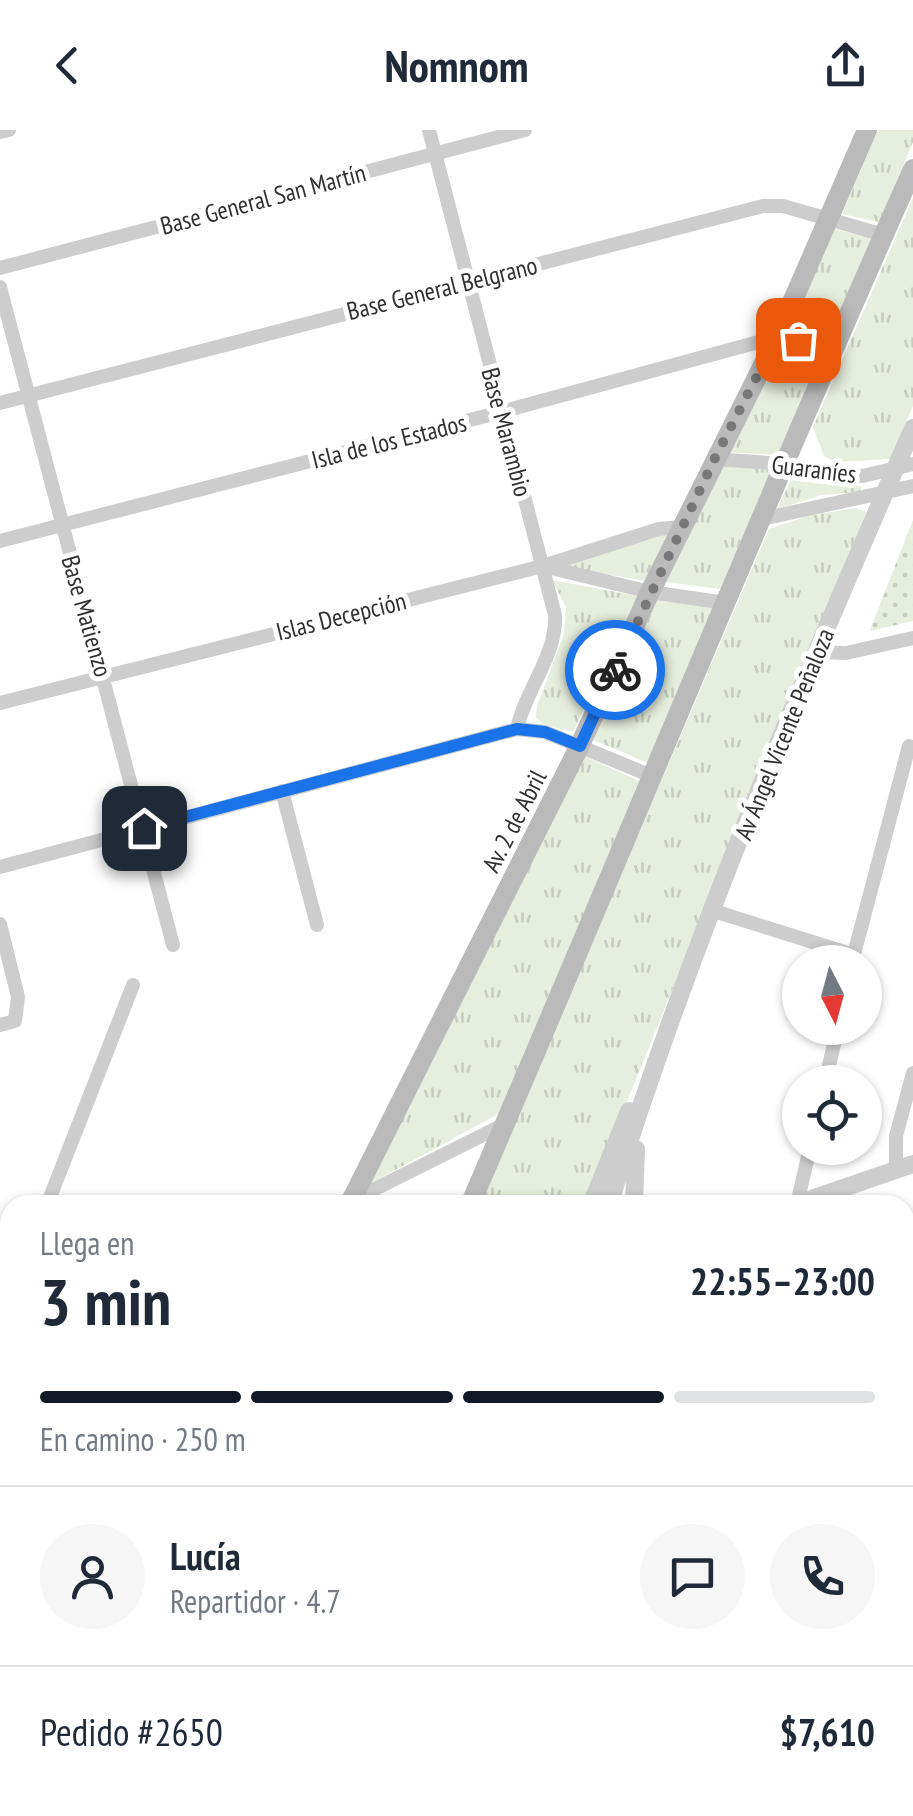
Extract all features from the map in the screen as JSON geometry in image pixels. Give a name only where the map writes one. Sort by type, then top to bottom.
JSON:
[{"type":"main road","name":"Av. 2 de Abril","points":[[354,1195],[580,746],[650,592],[777,337],[867,130]]},
{"type":"main road","points":[[474,1195],[826,364],[913,169]]},
{"type":"street","points":[[0,132],[10,130]]},
{"type":"street","name":"Base Marambio","points":[[430,130],[556,628],[517,729]]},
{"type":"street","name":"Base General San Martín","points":[[0,268],[525,130]]},
{"type":"street","name":"Base General Belgrano","points":[[0,403],[763,206],[782,206],[884,235]]},
{"type":"street","name":"Base Matienzo","points":[[0,287],[173,945]]},
{"type":"street","points":[[777,337],[812,344],[826,364]]},
{"type":"street","name":"Isla de los Estados","points":[[0,541],[777,337]]},
{"type":"street","name":"Av Ángel Vicente Peñaloza","points":[[664,1042],[816,652],[913,428]]},
{"type":"street","name":"Guaraníes","points":[[714,460],[784,464],[863,476],[913,464]]},
{"type":"street","name":"Guaraníes","points":[[762,520],[913,486]]},
{"type":"street","name":"Islas Decepción","points":[[0,703],[542,566],[659,529],[682,527]]},
{"type":"street","points":[[542,566],[650,592],[726,602]]},
{"type":"street","points":[[816,652],[846,653],[913,638]]},
{"type":"street","points":[[0,866],[517,729],[545,732],[654,777]]},
{"type":"street","points":[[857,945],[908,746]]},
{"type":"street","points":[[282,791],[317,924]]},
{"type":"street","points":[[714,911],[812,945]]},
{"type":"street","points":[[0,924],[18,997],[15,1021],[0,1025]]},
{"type":"street","points":[[51,1195],[133,985]]},
{"type":"street","points":[[611,1195],[664,1042]]},
{"type":"street","points":[[634,1195],[634,1154],[664,1042]]},
{"type":"street","points":[[594,1195],[631,1105],[656,1064]]},
{"type":"street","points":[[822,1195],[904,1167],[896,1136],[913,1074]]},
{"type":"street","points":[[366,1195],[506,1124]]},
{"type":"street","points":[[798,1195],[806,1165]]},
{"type":"green space","points":[[878,130],[913,130],[913,142],[879,222],[842,214]]},
{"type":"green space","points":[[913,198],[913,406],[890,459],[835,462],[824,456],[813,427]]},
{"type":"green space","points":[[834,229],[873,238],[827,347],[809,334],[788,331]]},
{"type":"green space","points":[[781,342],[804,349],[816,364],[777,455],[728,452]]},
{"type":"green space","points":[[720,466],[771,470],[720,589],[666,582]]},
{"type":"green space","points":[[794,473],[862,487],[860,492],[821,495],[777,509]]},
{"type":"green space","points":[[855,508],[866,512],[589,1195],[484,1195],[769,529],[808,516]]},
{"type":"green space","points":[[913,520],[913,621],[870,631],[870,630]]},
{"type":"green space","points":[[668,534],[645,581],[561,566],[565,564]]},
{"type":"green space","points":[[552,580],[637,596],[573,732],[545,725],[536,718],[564,634],[566,607]]},
{"type":"green space","points":[[658,599],[714,608],[648,763],[591,739]]},
{"type":"green space","points":[[584,756],[639,781],[500,1113],[364,1187]]},
{"type":"way so far","points":[[615,670],[777,337],[798,340]]},
{"type":"route","points":[[144,828],[517,729],[545,732],[580,746],[615,670]]}]
